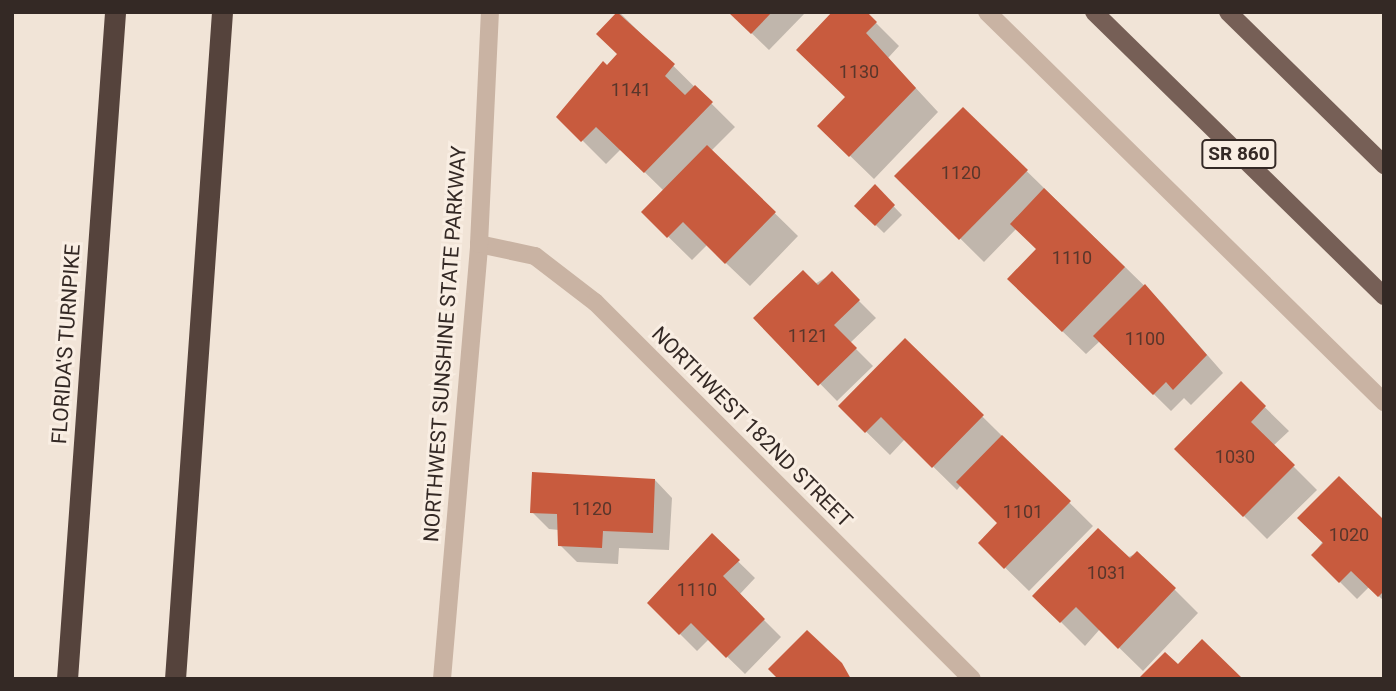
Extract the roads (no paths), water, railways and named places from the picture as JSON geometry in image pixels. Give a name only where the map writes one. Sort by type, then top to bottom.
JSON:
[{"type":"highway","name":"FLORIDA'S TURNPIKE","points":[[67,679],[115,12]]},
{"type":"highway","points":[[175,679],[222,12]]},
{"type":"main road","name":"SR 860","points":[[1094,12],[1384,296]]},
{"type":"main road","points":[[1228,12],[1384,165]]},
{"type":"street","name":"NORTHWEST SUNSHINE STATE PARKWAY","points":[[442,679],[479,244],[490,12]]},
{"type":"street","points":[[987,12],[1384,402]]},
{"type":"street","name":"NORTHWEST 182ND STREET","points":[[479,244],[535,256],[595,302],[972,679]]}]
